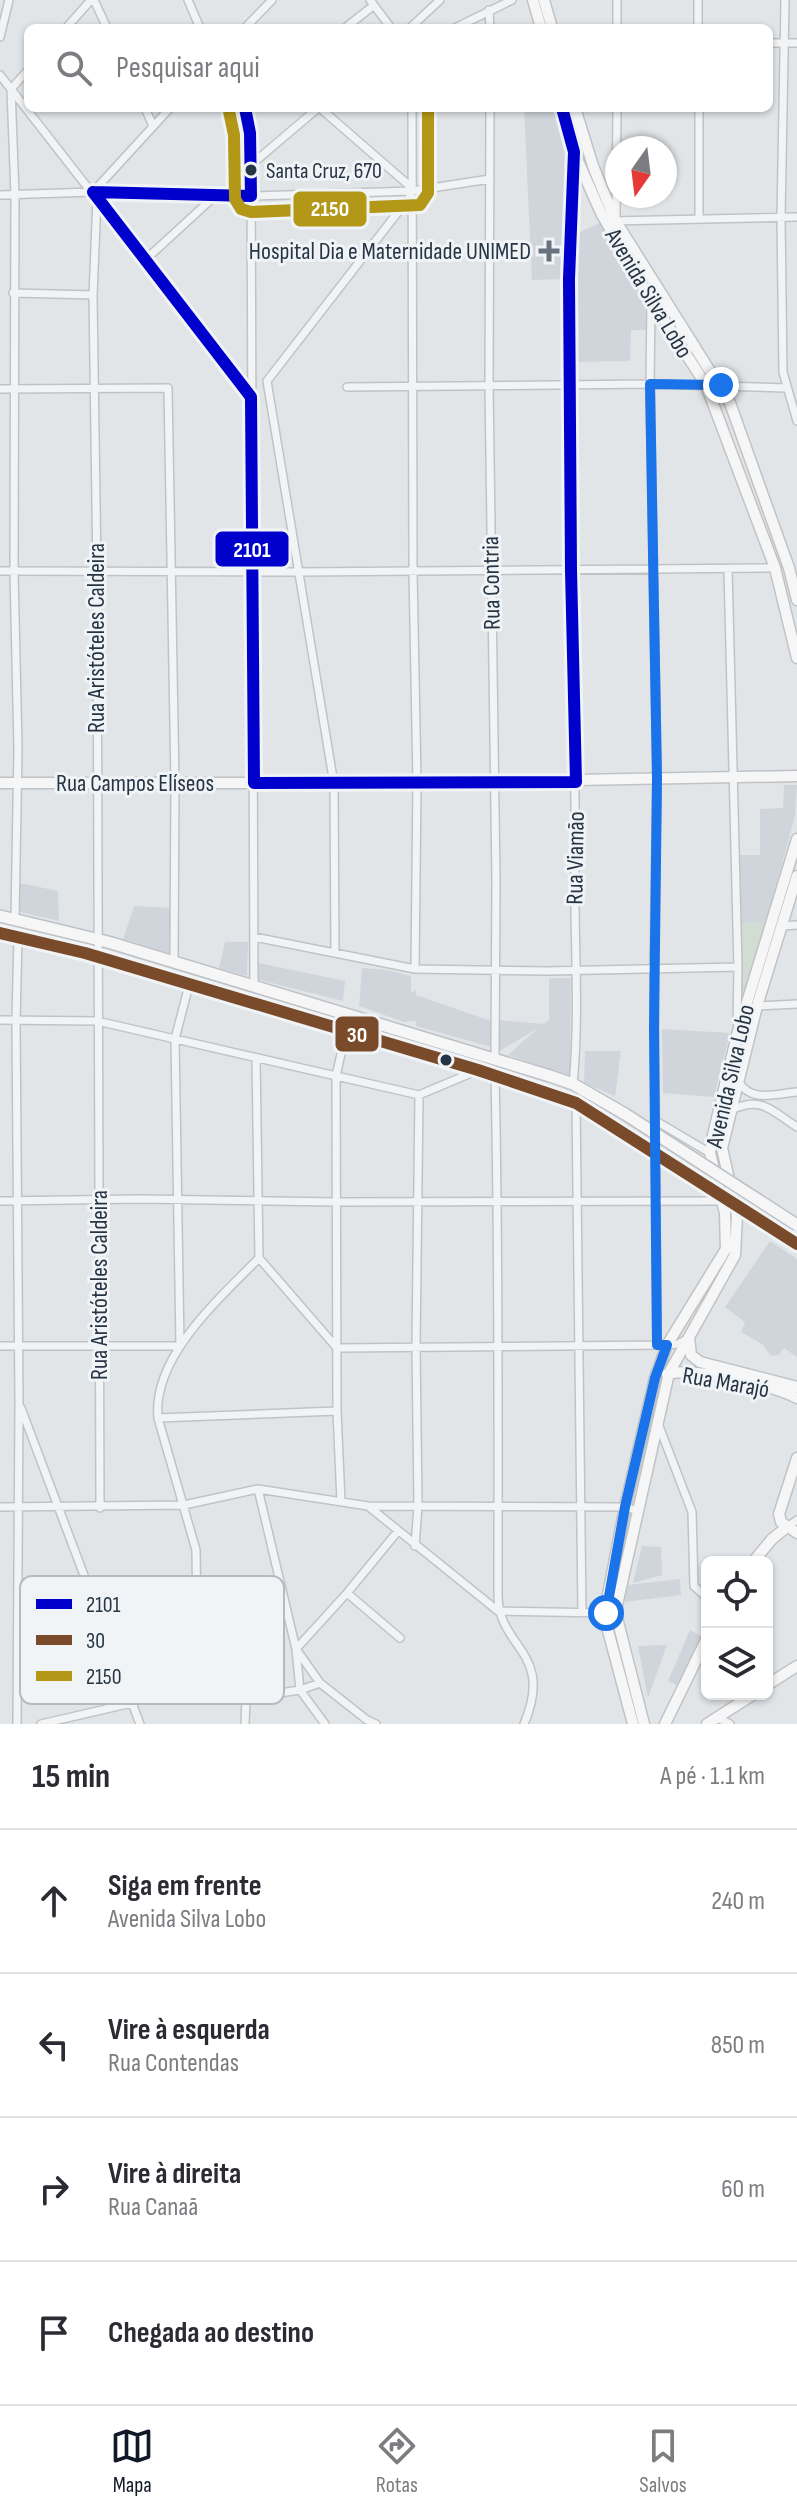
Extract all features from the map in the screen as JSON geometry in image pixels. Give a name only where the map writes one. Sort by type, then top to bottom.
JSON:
[{"type":"main road","points":[[0,916],[174,961],[573,1084],[797,1225]]},
{"type":"main road","points":[[0,933],[98,957],[478,1070],[576,1103],[797,1244]]},
{"type":"street","points":[[0,37],[9,0]]},
{"type":"street","points":[[70,24],[92,0],[105,24]]},
{"type":"street","points":[[188,0],[198,24]]},
{"type":"street","points":[[249,24],[272,0]]},
{"type":"street","points":[[414,24],[440,0]]},
{"type":"street","points":[[463,24],[512,0]]},
{"type":"street","points":[[533,0],[540,24]]},
{"type":"street","points":[[544,0],[551,24]]},
{"type":"street","points":[[617,0],[617,24]]},
{"type":"street","points":[[698,0],[698,24]]},
{"type":"street","points":[[785,0],[781,218],[783,372],[797,421]]},
{"type":"street","points":[[349,24],[371,3],[388,24]]},
{"type":"street","points":[[489,10],[490,24]]},
{"type":"street","points":[[773,43],[797,43]]},
{"type":"street","points":[[15,919],[15,195],[11,89],[24,74]]},
{"type":"street","points":[[0,75],[24,105]]},
{"type":"street","points":[[29,112],[251,397]]},
{"type":"street","points":[[147,112],[153,126]]},
{"type":"street","points":[[95,195],[166,112]]},
{"type":"street","points":[[245,112],[251,165],[254,986]]},
{"type":"street","points":[[251,165],[314,112]]},
{"type":"street","points":[[323,112],[412,191]]},
{"type":"street","points":[[412,112],[413,571],[417,783],[415,969]]},
{"type":"street","name":"Rua Contria","points":[[490,112],[489,386],[496,880],[495,1058]]},
{"type":"street","name":"Avenida Silva Lobo","points":[[563,112],[574,152],[651,300],[706,385],[775,568],[797,658]]},
{"type":"street","name":"Avenida Silva Lobo","points":[[576,112],[610,221],[721,385],[736,418],[789,568],[797,600]]},
{"type":"street","points":[[617,112],[610,221],[797,217]]},
{"type":"street","points":[[699,112],[699,217]]},
{"type":"street","name":"Rua Viamão","points":[[573,1084],[576,782],[569,279],[574,152]]},
{"type":"street","points":[[0,195],[251,196],[412,191],[490,179]]},
{"type":"street","points":[[335,953],[334,784],[267,381],[412,191]]},
{"type":"street","name":"Rua Aristóteles Caldeira","points":[[95,195],[100,1508]]},
{"type":"street","points":[[144,261],[216,195]]},
{"type":"street","points":[[13,293],[93,295]]},
{"type":"street","points":[[651,300],[657,778],[654,969],[656,1201],[662,1345]]},
{"type":"street","points":[[347,387],[650,384],[786,388]]},
{"type":"street","points":[[0,389],[168,388],[173,571],[174,961]]},
{"type":"street","points":[[0,571],[775,568]]},
{"type":"street","points":[[728,569],[737,1035]]},
{"type":"street","name":"Rua Campos Elíseos","points":[[0,783],[576,782],[797,776]]},
{"type":"street","name":"Avenida Silva Lobo","points":[[644,1724],[617,1618],[617,1605],[638,1511],[661,1441],[659,1426],[669,1373],[687,1336],[729,1267],[738,1242],[737,1215],[722,1148],[752,1003],[797,839]]},
{"type":"street","name":"Avenida Silva Lobo","points":[[633,1724],[606,1623],[625,1507],[662,1345],[726,1249],[722,1201],[710,1153],[737,1035],[752,1003],[797,876]]},
{"type":"street","points":[[781,926],[797,925]]},
{"type":"street","points":[[17,1724],[18,936]]},
{"type":"street","points":[[254,937],[415,969],[575,971],[738,967]]},
{"type":"street","points":[[180,1346],[175,1039],[189,985]]},
{"type":"street","points":[[752,1003],[797,1004]]},
{"type":"street","points":[[0,1020],[97,1021],[419,1095],[478,1070]]},
{"type":"street","points":[[341,1502],[337,1411],[336,1076],[346,1032]]},
{"type":"street","points":[[256,1058],[259,1258],[337,1348]]},
{"type":"street","points":[[495,1076],[499,1347],[498,1611]]},
{"type":"street","points":[[738,1081],[744,1092],[752,1096],[797,1092]]},
{"type":"street","points":[[769,1110],[775,1094]]},
{"type":"street","points":[[415,1546],[418,1506],[419,1095]]},
{"type":"street","points":[[576,1103],[582,1613]]},
{"type":"street","points":[[731,1110],[748,1103],[758,1103],[797,1127]]},
{"type":"street","points":[[656,1121],[710,1153]]},
{"type":"street","points":[[0,1201],[722,1201]]},
{"type":"street","points":[[196,1576],[196,1550],[156,1403],[180,1346],[259,1258]]},
{"type":"street","points":[[337,1348],[662,1345],[678,1344],[687,1336]]},
{"type":"street","name":"Rua Marajó","points":[[687,1336],[695,1360],[797,1387]]},
{"type":"street","points":[[0,1346],[180,1346]]},
{"type":"street","points":[[720,1365],[756,1385]]},
{"type":"street","name":"Rua Marajó","points":[[655,1378],[681,1371],[756,1385],[797,1398]]},
{"type":"street","points":[[19,1403],[84,1576]]},
{"type":"street","points":[[158,1418],[337,1411]]},
{"type":"street","points":[[661,1441],[692,1512],[694,1586],[701,1592]]},
{"type":"street","points":[[792,1530],[781,1522],[779,1514],[797,1458]]},
{"type":"street","points":[[0,1507],[184,1505],[258,1489],[368,1506],[583,1506],[625,1507],[638,1511]]},
{"type":"street","points":[[258,1489],[279,1576]]},
{"type":"street","points":[[368,1506],[498,1611],[530,1662],[535,1680],[533,1703],[524,1724]]},
{"type":"street","points":[[760,1556],[792,1530],[797,1520]]},
{"type":"street","points":[[296,1649],[398,1531]]},
{"type":"street","points":[[347,1593],[400,1638]]},
{"type":"street","points":[[284,1598],[296,1649],[300,1690],[325,1724]]},
{"type":"street","points":[[498,1611],[606,1613]]},
{"type":"street","points":[[296,1649],[320,1683],[376,1724]]},
{"type":"street","points":[[665,1724],[701,1650]]},
{"type":"street","points":[[773,1681],[797,1666]]},
{"type":"street","points":[[284,1692],[320,1683]]},
{"type":"street","points":[[712,1721],[745,1700]]},
{"type":"street","points":[[41,1724],[128,1704]]},
{"type":"street","points":[[132,1704],[140,1724]]},
{"type":"street","points":[[245,1724],[246,1704]]},
{"type":"street","points":[[712,1721],[730,1724]]},
{"type":"shaded area","points":[[524,112],[561,112],[568,149],[567,279],[532,280]]},
{"type":"shaded area","points":[[600,223],[645,300],[646,330],[631,330],[630,361],[573,362],[571,236]]},
{"type":"shaded area","points":[[784,785],[797,785],[795,816],[766,923],[740,924],[740,855],[760,855],[760,809],[783,808]]},
{"type":"shaded area","points":[[20,883],[58,891],[59,921],[20,912]]},
{"type":"shaded area","points":[[134,906],[171,908],[169,953],[123,939]]},
{"type":"shaded area","points":[[766,923],[745,1002],[742,1002],[740,924]]},
{"type":"shaded area","points":[[225,942],[248,942],[247,976],[219,968]]},
{"type":"shaded area","points":[[259,963],[345,981],[343,1001],[256,979]]},
{"type":"shaded area","points":[[362,968],[411,976],[411,993],[416,990],[416,995],[491,1021],[491,1047],[416,1026],[416,1021],[404,1022],[359,1006]]},
{"type":"shaded area","points":[[549,978],[571,978],[570,1076],[508,1055],[538,1028],[498,1052],[497,1020],[544,1024],[549,1020]]},
{"type":"shaded area","points":[[662,1029],[730,1033],[714,1097],[663,1093]]},
{"type":"shaded area","points":[[585,1051],[621,1051],[615,1096],[584,1083]]},
{"type":"shaded area","points":[[770,1241],[797,1259],[797,1357],[784,1348],[779,1355],[771,1356],[762,1344],[741,1332],[745,1322],[725,1307]]},
{"type":"shaded area","points":[[642,1546],[661,1547],[662,1575],[633,1583]]},
{"type":"shaded area","points":[[680,1579],[681,1595],[624,1602],[628,1585]]},
{"type":"shaded area","points":[[690,1630],[701,1636],[678,1686],[668,1681]]},
{"type":"shaded area","points":[[667,1645],[648,1698],[638,1646]]},
{"type":"transit line","name":"2150","points":[[229,112],[234,135],[235,199],[241,209],[251,212],[420,205],[428,193],[428,112]]},
{"type":"transit line","name":"2101","points":[[93,192],[251,196],[250,133],[246,112]]},
{"type":"transit line","name":"2101","points":[[93,192],[251,397],[254,783],[576,782],[569,279],[574,152],[563,112]]},
{"type":"transit line","name":"30","points":[[0,933],[85,953],[478,1070],[576,1103],[797,1244]]},
{"type":"place","name":"Santa Cruz, 670","points":[[251,170]]},
{"type":"place","name":"Hospital Dia e Maternidade UNIMED","points":[[549,251]]},
{"type":"route","points":[[606,1613],[625,1507],[655,1378],[667,1345],[657,1345],[654,1028],[657,778],[650,384],[721,385]]}]
